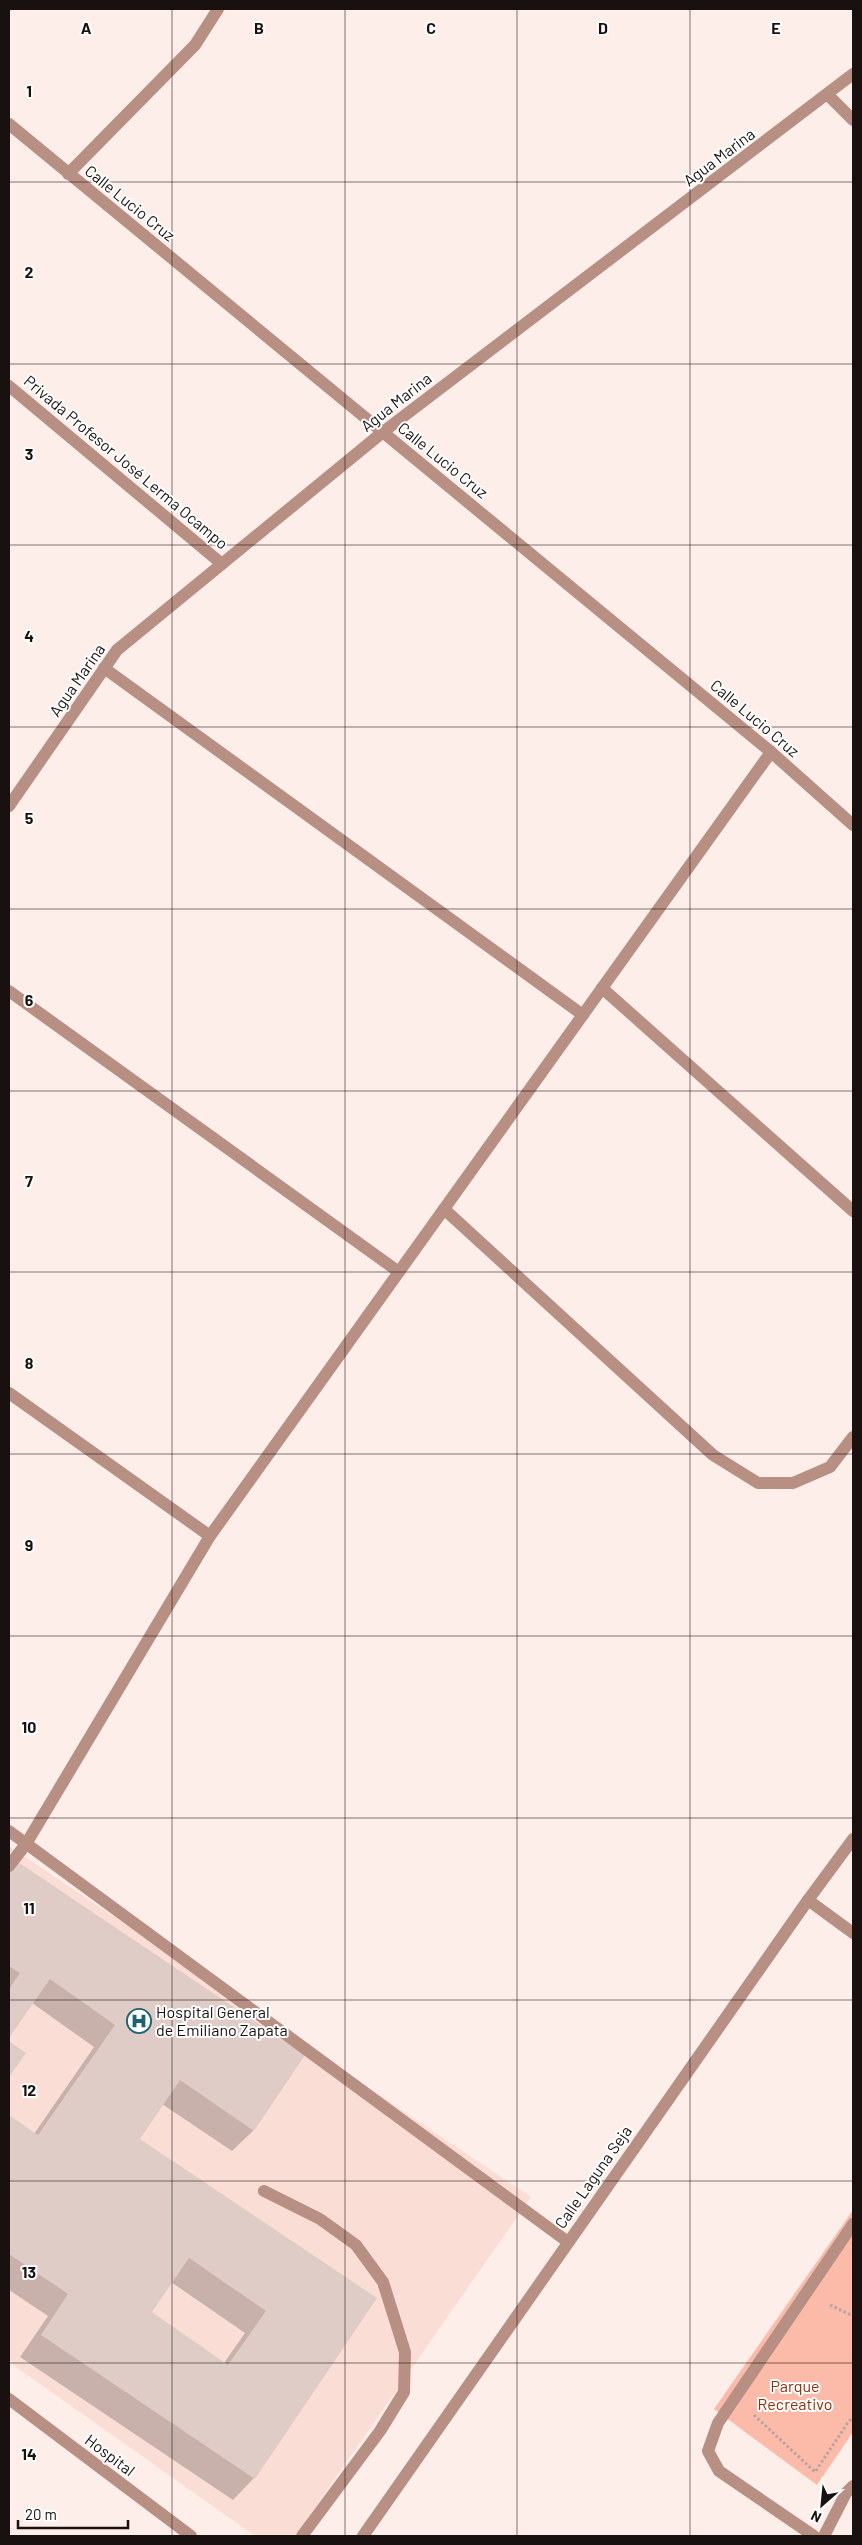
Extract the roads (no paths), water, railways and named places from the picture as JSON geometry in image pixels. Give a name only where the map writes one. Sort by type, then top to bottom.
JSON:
[{"type":"street","points":[[68,174],[195,45],[218,9]]},
{"type":"street","name":"Agua Marina","points":[[9,806],[117,650],[383,432],[828,95],[853,74]]},
{"type":"street","points":[[828,95],[853,120]]},
{"type":"street","name":"Calle Lucio Cruz","points":[[9,124],[771,752],[853,825]]},
{"type":"street","name":"Privada Profesor José Lerma Ocampo","points":[[9,386],[222,564]]},
{"type":"street","points":[[104,668],[583,1015]]},
{"type":"street","points":[[9,1866],[26,1844],[210,1536],[771,752]]},
{"type":"street","points":[[602,988],[853,1211]]},
{"type":"street","points":[[9,991],[399,1272]]},
{"type":"street","points":[[444,1209],[713,1454],[758,1483],[793,1483],[830,1467],[853,1438]]},
{"type":"street","points":[[9,1393],[210,1536]]},
{"type":"street","points":[[9,1831],[568,2242]]},
{"type":"street","name":"Calle Laguna Seja","points":[[363,2536],[808,1900],[853,1839]]},
{"type":"street","points":[[808,1900],[853,1933]]},
{"type":"street","points":[[264,2191],[320,2219],[356,2245],[383,2282],[405,2352],[404,2392],[380,2431],[302,2536]]},
{"type":"street","points":[[814,2536],[719,2471],[708,2451],[718,2423],[853,2224]]},
{"type":"street","name":"Hospital","points":[[9,2399],[191,2536]]},
{"type":"street","points":[[824,2536],[846,2493],[853,2486]]},
{"type":"place","name":"Hospital General de Emiliano Zapata","points":[[139,2021]]},
{"type":"park label","name":"Parque Recreativo","points":[[795,2395]]}]
